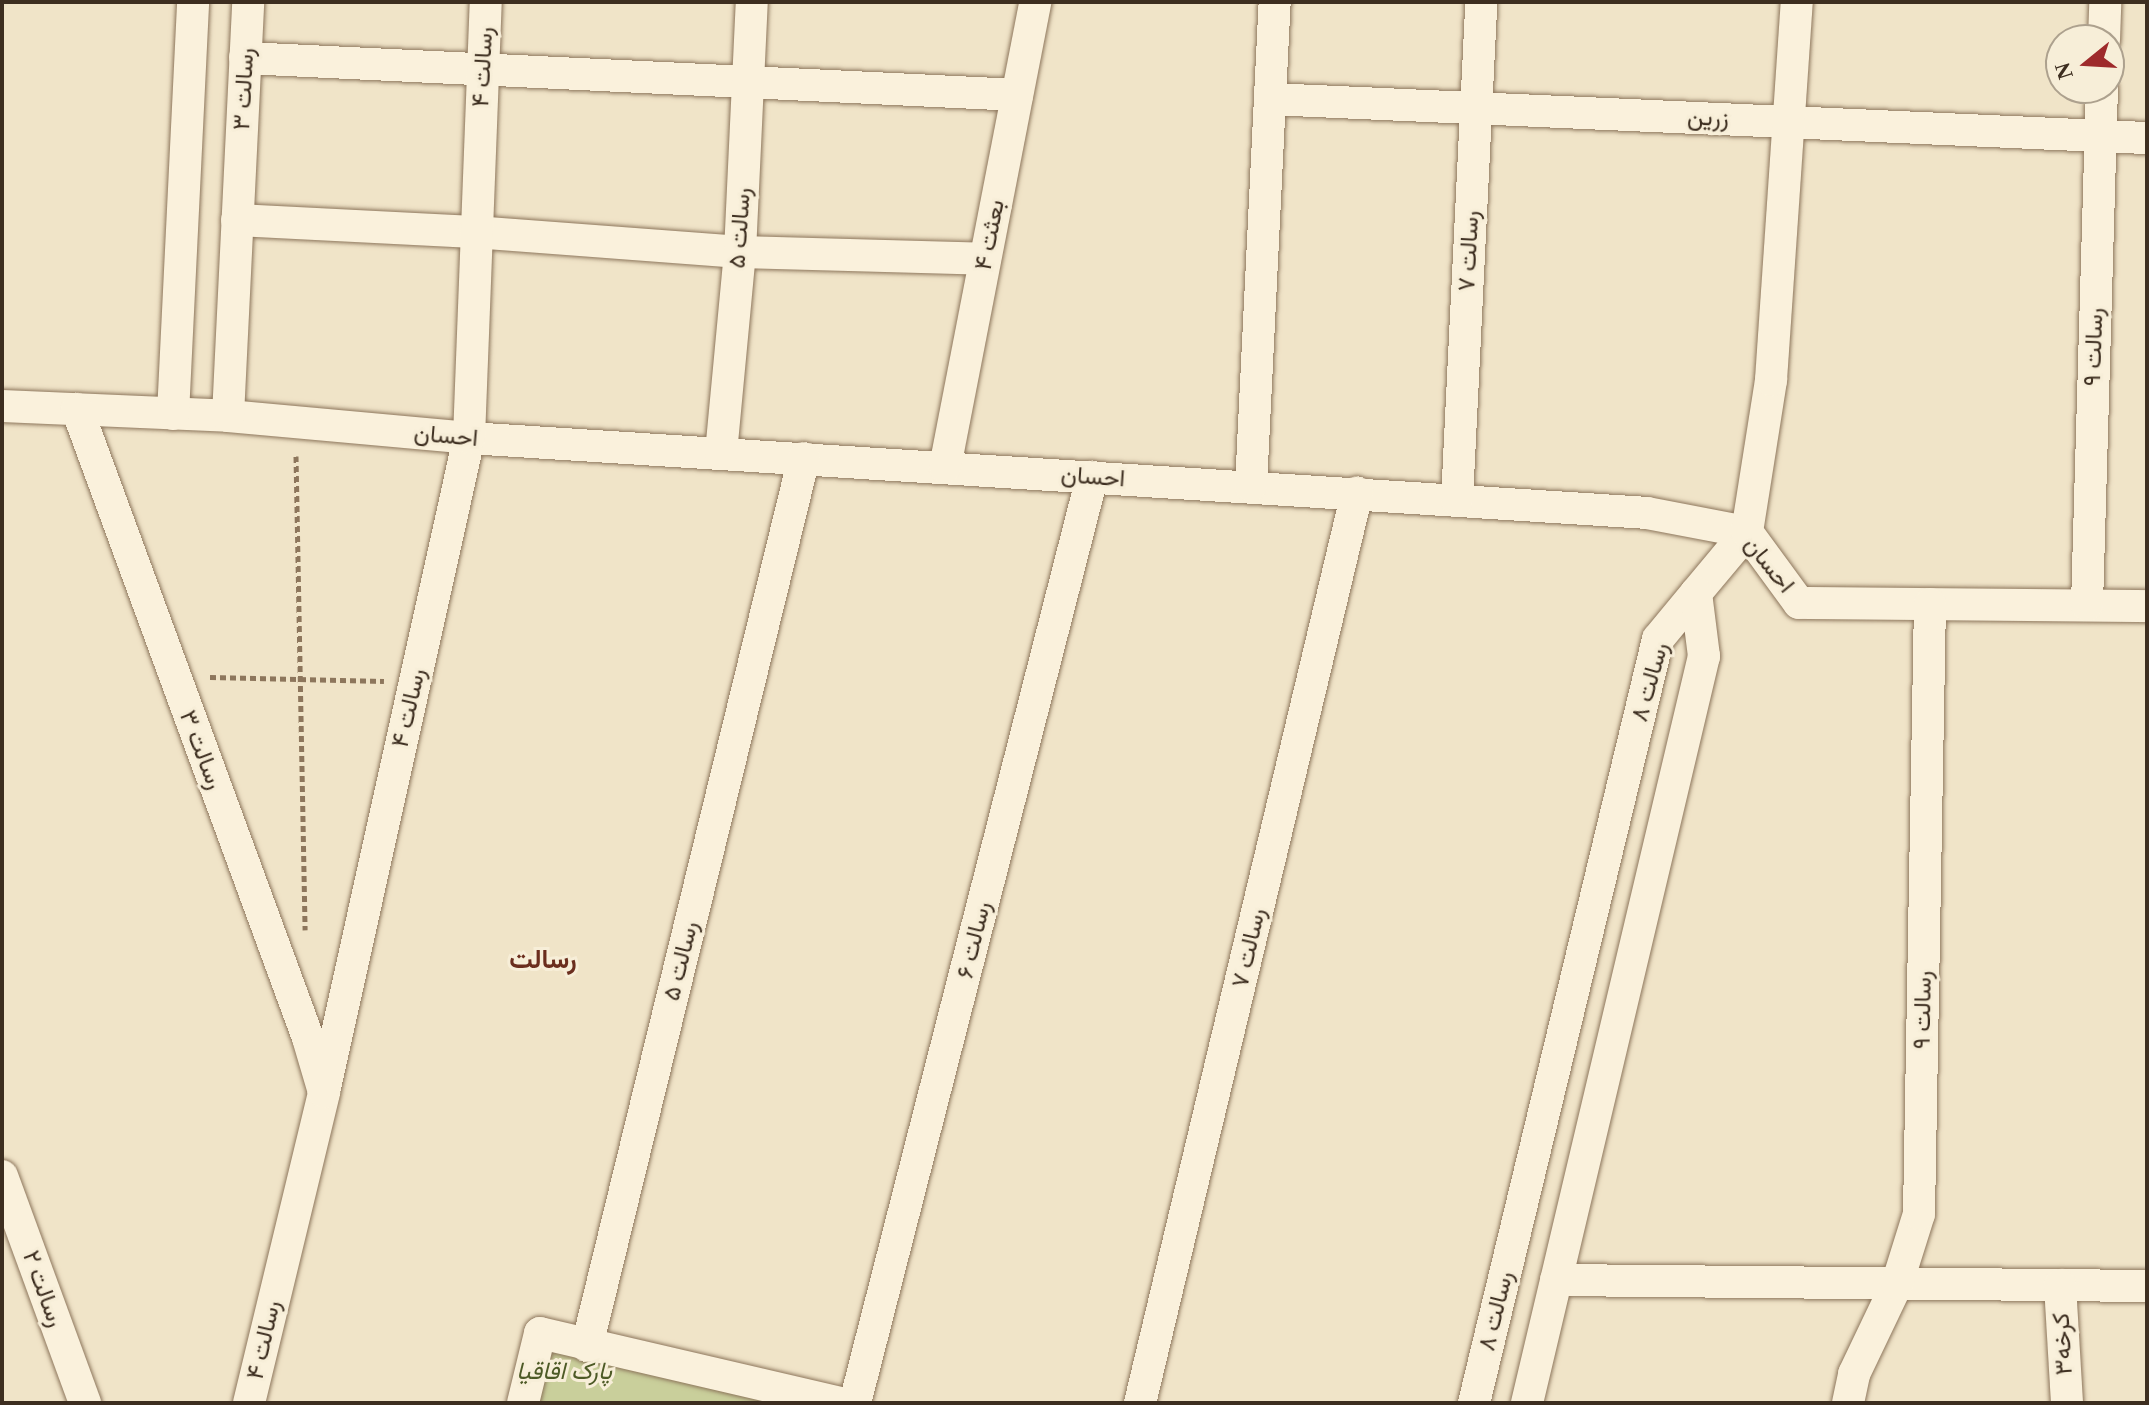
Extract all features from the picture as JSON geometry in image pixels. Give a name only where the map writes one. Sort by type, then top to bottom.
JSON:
[{"type":"street","points":[[173,414],[193,2]]},
{"type":"street","name":"رسالت ۳","points":[[228,416],[248,2]]},
{"type":"street","name":"رسالت ۴","points":[[249,1403],[324,1092],[469,438],[474,232],[486,2]]},
{"type":"street","name":"رسالت ۵","points":[[721,453],[740,252],[752,2]]},
{"type":"street","name":"بعثت ۴","points":[[945,467],[1035,2]]},
{"type":"street","points":[[1251,486],[1275,2]]},
{"type":"street","name":"رسالت ۷","points":[[1457,500],[1481,2]]},
{"type":"street","points":[[1696,593],[1747,532],[1771,380],[1797,2]]},
{"type":"street","points":[[2104,24],[2105,2]]},
{"type":"street","points":[[245,58],[1017,95]]},
{"type":"street","name":"زرین","points":[[1270,99],[2147,138]]},
{"type":"street","name":"رسالت ۹","points":[[2087,605],[2102,104]]},
{"type":"street","points":[[237,220],[474,232],[740,252],[985,259]]},
{"type":"street","name":"احسان","points":[[2,406],[228,416],[469,438],[1647,513],[1747,532],[1799,603],[2147,606]]},
{"type":"street","name":"رسالت ۳","points":[[77,409],[308,1038],[324,1092]]},
{"type":"street","name":"رسالت ۵","points":[[587,1346],[804,458]]},
{"type":"street","name":"رسالت ۶","points":[[855,1403],[1092,477]]},
{"type":"street","name":"رسالت ۷","points":[[1140,1403],[1357,493]]},
{"type":"street","name":"رسالت ۸","points":[[1527,1403],[1704,656],[1696,593]]},
{"type":"street","name":"رسالت ۸","points":[[1474,1403],[1658,639],[1696,593]]},
{"type":"street","name":"رسالت ۹","points":[[1848,1403],[1854,1374],[1897,1284],[1919,1214],[1930,604]]},
{"type":"street","name":"رسالت ۲","points":[[2,1176],[85,1403]]},
{"type":"street","points":[[1556,1280],[2147,1286]]},
{"type":"street","name":"کرخه۳","points":[[2060,1285],[2067,1403]]},
{"type":"street","points":[[523,1403],[540,1333],[841,1403]]},
{"type":"path","points":[[295,423],[298,679],[306,944]]},
{"type":"path","points":[[173,676],[414,682]]},
{"type":"green space","name":"پارک اقاقیا","points":[[540,1333],[841,1403],[523,1403]]},
{"type":"district","name":"رسالت","points":[[543,960]]}]
